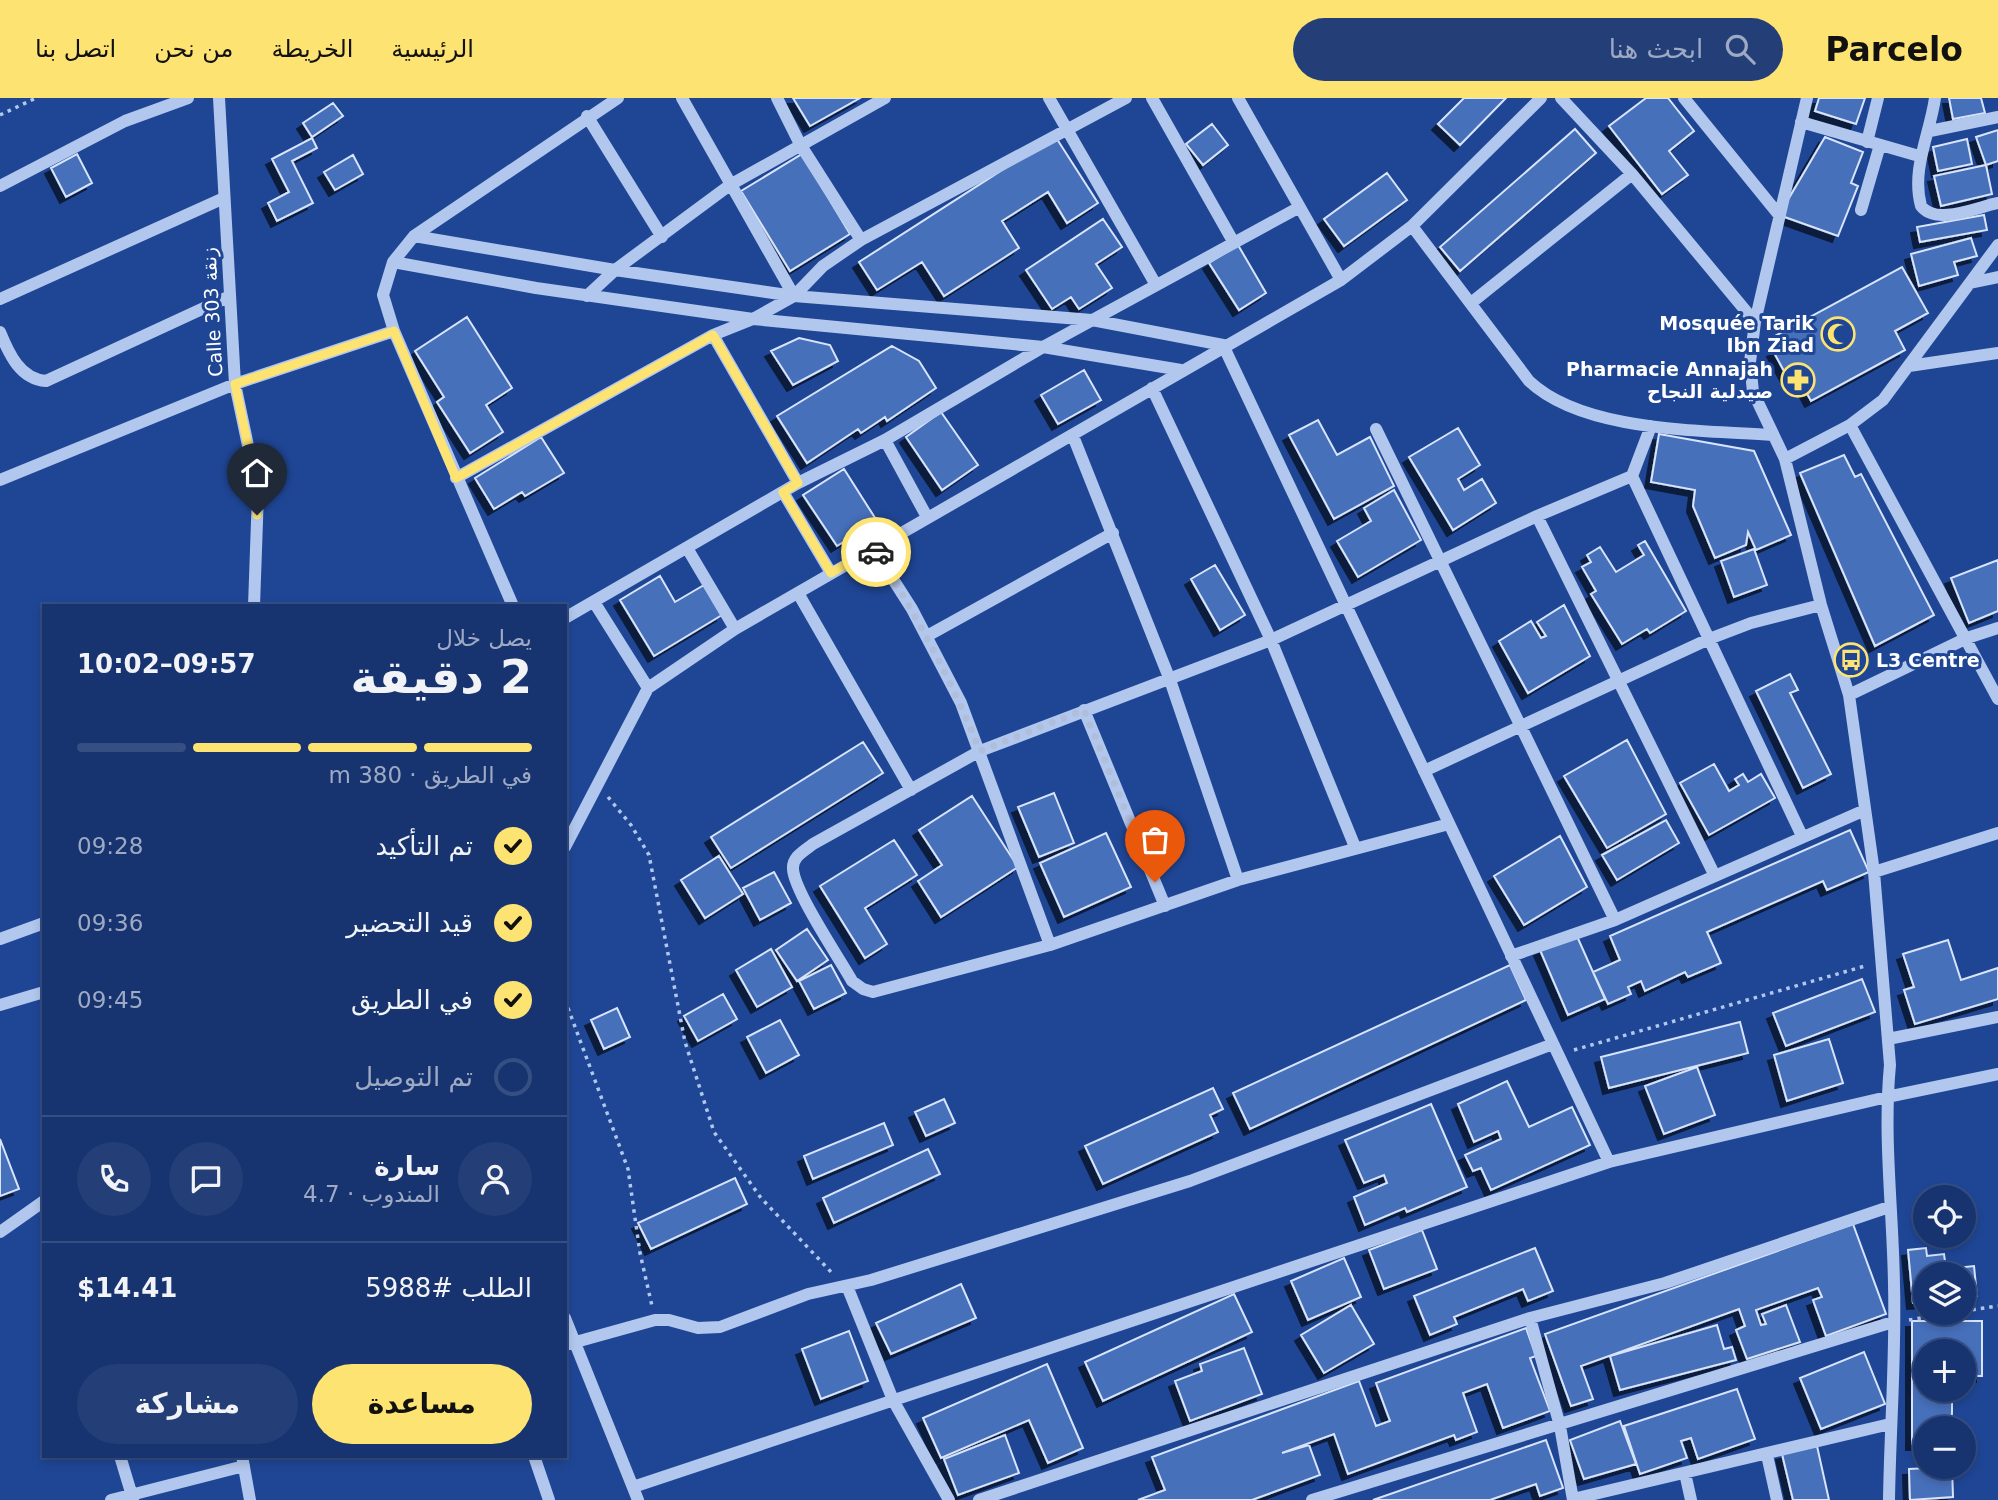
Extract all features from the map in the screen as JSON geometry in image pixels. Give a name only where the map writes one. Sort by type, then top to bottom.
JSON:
[{"type":"street","points":[[0,186],[125,121],[188,98]]},
{"type":"street","name":"Calle 303 زنقة","points":[[219,98],[235,384],[258,493],[254,604]]},
{"type":"street","points":[[512,604],[394,331],[383,295],[393,262],[414,236],[587,116],[618,98]]},
{"type":"street","points":[[682,98],[794,296]]},
{"type":"street","points":[[777,98],[800,144],[861,240]]},
{"type":"street","points":[[587,296],[615,271],[730,185],[885,98]]},
{"type":"street","points":[[1049,98],[1156,285]]},
{"type":"street","points":[[456,478],[713,335],[753,319],[794,296],[823,266],[861,240],[1126,98]]},
{"type":"street","points":[[1152,98],[1234,243]]},
{"type":"street","points":[[1238,98],[1341,280]]},
{"type":"street","points":[[567,843],[648,688],[735,629],[1073,436],[1223,345],[1341,280],[1412,226],[1541,98]]},
{"type":"street","points":[[1561,98],[1632,174],[1755,322]]},
{"type":"street","points":[[1684,98],[1779,215]]},
{"type":"street","points":[[1807,98],[1755,322],[1750,362],[1753,393],[1785,459],[1821,605],[1849,695],[1874,873],[1888,1039],[1889,1207],[1894,1284],[1889,1500]]},
{"type":"street","points":[[1861,210],[1878,98]]},
{"type":"street","points":[[1935,98],[1930,131],[1919,156],[1920,200],[1928,213],[1940,216],[1998,203]]},
{"type":"street","points":[[587,116],[662,237]]},
{"type":"street","points":[[1930,131],[1998,117]]},
{"type":"street","points":[[1801,122],[1919,156]]},
{"type":"street","points":[[1471,303],[1632,174]]},
{"type":"street","points":[[0,299],[224,198]]},
{"type":"street","points":[[567,617],[798,483],[885,440],[1043,347],[1298,208]]},
{"type":"street","points":[[1412,226],[1529,381],[1546,397],[1565,407],[1651,426],[1772,435]]},
{"type":"street","points":[[414,236],[615,271],[794,296],[1092,320],[1223,345]]},
{"type":"street","points":[[1785,459],[1850,425],[1883,400],[1998,245]]},
{"type":"street","points":[[393,262],[587,296],[753,319],[1043,347],[1181,370]]},
{"type":"street","points":[[1970,283],[1998,277]]},
{"type":"street","points":[[0,331],[17,364],[30,378],[46,381],[230,296]]},
{"type":"street","points":[[0,480],[235,384],[394,331]]},
{"type":"street","points":[[713,335],[798,483]]},
{"type":"street","points":[[1223,345],[1609,1162]]},
{"type":"street","points":[[1909,366],[1998,353]]},
{"type":"street","points":[[1152,388],[1271,640],[1355,847]]},
{"type":"street","points":[[1850,425],[1998,699]]},
{"type":"street","points":[[1651,426],[1632,476],[1801,836]]},
{"type":"street","points":[[1377,429],[1615,920]]},
{"type":"street","points":[[1073,436],[1170,680],[1238,880]]},
{"type":"street","points":[[885,440],[927,517]]},
{"type":"street","points":[[1449,824],[1238,880],[1050,945],[885,991],[863,989],[852,981],[799,886],[793,869],[796,858],[813,844],[980,751],[1271,640],[1537,516],[1632,476]]},
{"type":"street","points":[[783,492],[831,573]]},
{"type":"street","points":[[1537,516],[1715,876]]},
{"type":"street","points":[[927,636],[1112,533]]},
{"type":"street","points":[[687,548],[735,629]]},
{"type":"street","points":[[873,548],[927,636],[961,703],[1050,945]]},
{"type":"street","points":[[798,593],[911,790]]},
{"type":"street","points":[[594,602],[648,688]]},
{"type":"street","points":[[1424,771],[1709,639],[1751,623],[1821,605]]},
{"type":"street","points":[[1849,695],[1966,638],[1998,628]]},
{"type":"street","points":[[1084,710],[1165,906]]},
{"type":"street","points":[[1511,956],[1615,920],[1865,810]]},
{"type":"street","points":[[1874,873],[1998,833]]},
{"type":"street","points":[[0,939],[42,925]]},
{"type":"street","points":[[0,1005],[42,993]]},
{"type":"street","points":[[1888,1039],[1998,1017]]},
{"type":"street","points":[[638,1500],[570,1343],[655,1321],[669,1320],[698,1328],[720,1327],[808,1294],[847,1286],[1190,1181],[1556,1049]]},
{"type":"street","points":[[633,1487],[1609,1162],[1998,1074]]},
{"type":"street","points":[[0,1233],[42,1202]]},
{"type":"street","points":[[979,1500],[1530,1318],[1665,1283],[1889,1207]]},
{"type":"street","points":[[847,1286],[893,1400],[949,1500]]},
{"type":"street","points":[[1530,1318],[1560,1426],[1573,1499],[1890,1424]]},
{"type":"street","points":[[1312,1500],[1894,1322]]},
{"type":"street","points":[[1767,1455],[1777,1500]]},
{"type":"street","points":[[121,1458],[132,1497]]},
{"type":"street","points":[[535,1458],[549,1500]]},
{"type":"street","points":[[111,1500],[132,1497],[243,1461],[250,1500]]},
{"type":"street","points":[[1685,1473],[1691,1500]]},
{"type":"path","points":[[0,116],[36,98]]},
{"type":"path","points":[[597,785],[631,825],[649,855],[685,1042],[704,1108],[714,1132],[723,1148],[780,1221],[847,1286]]},
{"type":"path","points":[[1556,1049],[1882,961]]},
{"type":"path","points":[[567,1005],[628,1169],[640,1252],[655,1321]]},
{"type":"path","points":[[1976,1309],[1998,1306]]},
{"type":"path","points":[[1894,1322],[1913,1319]]},
{"type":"building","points":[[793,98],[860,98],[810,126]]},
{"type":"building","points":[[1464,98],[1506,98],[1460,145],[1438,124]]},
{"type":"building","points":[[1646,98],[1668,98],[1694,131],[1669,151],[1688,175],[1662,194],[1609,126]]},
{"type":"building","points":[[1819,98],[1865,98],[1856,124],[1815,111]]},
{"type":"building","points":[[1949,98],[1981,98],[1985,113],[1953,119]]},
{"type":"building","points":[[333,103],[343,116],[312,137],[303,123]]},
{"type":"building","points":[[1212,124],[1228,145],[1203,165],[1186,144]]},
{"type":"building","points":[[1575,129],[1596,153],[1460,271],[1440,247]]},
{"type":"building","points":[[1998,130],[1998,161],[1986,165],[1976,137]]},
{"type":"building","points":[[1055,136],[1098,203],[1067,223],[1048,192],[1002,221],[1019,248],[944,296],[922,262],[877,290],[859,262]]},
{"type":"building","points":[[1825,137],[1863,152],[1851,183],[1858,186],[1838,236],[1779,215]]},
{"type":"building","points":[[312,138],[317,148],[292,161],[313,203],[277,221],[268,203],[289,192],[272,159]]},
{"type":"building","points":[[1967,139],[1972,164],[1938,171],[1933,147]]},
{"type":"building","points":[[77,154],[92,183],[66,197],[51,168]]},
{"type":"building","points":[[802,154],[850,234],[790,271],[741,191]]},
{"type":"building","points":[[353,155],[363,174],[335,190],[324,172]]},
{"type":"building","points":[[1986,165],[1992,194],[1941,206],[1934,176]]},
{"type":"building","points":[[1387,173],[1407,200],[1344,246],[1324,219]]},
{"type":"building","points":[[1984,215],[1987,230],[1920,242],[1917,227]]},
{"type":"building","points":[[1103,219],[1122,247],[1096,264],[1112,288],[1079,309],[1071,297],[1052,309],[1026,270]]},
{"type":"building","points":[[1971,238],[1977,256],[1954,262],[1958,275],[1919,286],[1911,254]]},
{"type":"building","points":[[1238,245],[1266,293],[1239,310],[1209,263]]},
{"type":"building","name":"Mosquée Tarik Ibn Ziad","points":[[1902,267],[1928,313],[1895,331],[1905,350],[1811,401],[1797,375],[1789,380],[1773,351],[1780,347],[1775,336]]},
{"type":"building","points":[[467,317],[512,388],[486,405],[503,432],[470,453],[437,402],[444,397],[415,351]]},
{"type":"building","points":[[799,338],[830,345],[838,361],[793,385],[771,351]]},
{"type":"building","points":[[892,346],[919,361],[936,388],[887,421],[885,417],[861,433],[858,429],[807,463],[777,416]]},
{"type":"building","points":[[1084,370],[1101,400],[1058,424],[1041,395]]},
{"type":"building","points":[[941,412],[978,465],[942,490],[906,437]]},
{"type":"building","points":[[1318,420],[1337,455],[1370,437],[1394,486],[1334,519],[1289,435]]},
{"type":"building","points":[[1458,428],[1480,465],[1458,479],[1464,490],[1482,479],[1496,503],[1453,530],[1409,457]]},
{"type":"building","points":[[1659,434],[1754,451],[1791,535],[1756,550],[1748,532],[1746,545],[1715,558],[1693,506],[1695,490],[1651,482]]},
{"type":"building","points":[[541,437],[564,473],[525,496],[522,492],[494,509],[475,478]]},
{"type":"building","points":[[1844,455],[1855,477],[1861,474],[1934,615],[1875,646],[1800,473]]},
{"type":"building","points":[[844,469],[877,521],[837,546],[803,495]]},
{"type":"building","points":[[1394,490],[1421,540],[1358,577],[1337,541],[1371,521],[1364,508]]},
{"type":"building","points":[[1645,541],[1686,611],[1650,633],[1647,629],[1622,644],[1591,594],[1596,591],[1582,567],[1591,562],[1587,555],[1600,547],[1616,572],[1644,555],[1638,545]]},
{"type":"building","points":[[1754,549],[1767,585],[1734,597],[1721,561]]},
{"type":"building","points":[[1998,560],[1998,611],[1969,623],[1951,578]]},
{"type":"building","points":[[1215,565],[1245,615],[1220,630],[1191,579]]},
{"type":"building","points":[[660,576],[675,602],[704,585],[722,615],[654,656],[620,600]]},
{"type":"building","points":[[1564,605],[1590,656],[1528,693],[1499,641],[1531,621],[1541,638],[1546,636],[1537,622]]},
{"type":"building","points":[[1790,674],[1798,690],[1790,693],[1831,774],[1803,788],[1756,691]]},
{"type":"building","points":[[1627,740],[1666,814],[1607,848],[1564,776]]},
{"type":"building","points":[[863,742],[883,773],[731,868],[711,837]]},
{"type":"building","points":[[1714,764],[1729,791],[1739,785],[1735,779],[1743,774],[1748,782],[1761,774],[1775,798],[1709,835],[1680,783]]},
{"type":"building","points":[[1054,793],[1074,843],[1039,857],[1018,807]]},
{"type":"building","points":[[972,796],[1018,867],[941,917],[918,881],[942,865],[919,830]]},
{"type":"building","points":[[1666,820],[1679,843],[1617,880],[1602,855]]},
{"type":"building","points":[[1850,830],[1869,872],[1827,890],[1823,881],[1707,932],[1721,963],[1688,977],[1685,972],[1645,991],[1641,981],[1628,987],[1631,994],[1608,1004],[1593,972],[1620,960],[1610,936]]},
{"type":"building","points":[[1106,833],[1131,887],[1064,917],[1040,863]]},
{"type":"building","points":[[1560,836],[1587,887],[1524,925],[1494,876]]},
{"type":"building","points":[[894,840],[917,875],[865,908],[887,944],[865,958],[820,886]]},
{"type":"building","points":[[719,856],[743,894],[705,918],[681,880]]},
{"type":"building","points":[[774,872],[791,903],[760,920],[743,888]]},
{"type":"building","points":[[807,929],[828,960],[797,981],[776,950]]},
{"type":"building","points":[[1576,934],[1605,999],[1568,1015],[1540,950]]},
{"type":"building","points":[[1948,940],[1961,980],[1998,968],[1998,999],[1915,1024],[1904,990],[1914,987],[1903,954]]},
{"type":"building","points":[[771,949],[792,987],[757,1007],[736,970]]},
{"type":"building","points":[[831,965],[846,993],[814,1009],[799,981]]},
{"type":"building","points":[[1510,965],[1526,1000],[1250,1129],[1233,1093]]},
{"type":"building","points":[[1862,979],[1875,1012],[1786,1046],[1773,1013]]},
{"type":"building","points":[[723,994],[737,1019],[698,1041],[684,1016]]},
{"type":"building","points":[[617,1008],[630,1037],[604,1049],[591,1020]]},
{"type":"building","points":[[780,1020],[799,1055],[766,1073],[747,1037]]},
{"type":"building","points":[[1740,1022],[1748,1053],[1609,1088],[1601,1057]]},
{"type":"building","points":[[1829,1039],[1843,1083],[1787,1101],[1774,1055]]},
{"type":"building","points":[[1697,1067],[1715,1115],[1664,1134],[1645,1086]]},
{"type":"building","points":[[1507,1081],[1529,1127],[1572,1107],[1590,1145],[1491,1190],[1481,1168],[1473,1171],[1465,1155],[1501,1139],[1498,1131],[1474,1142],[1458,1104]]},
{"type":"building","points":[[1213,1088],[1223,1109],[1210,1115],[1218,1132],[1103,1184],[1085,1146]]},
{"type":"building","points":[[944,1099],[955,1123],[926,1136],[915,1112]]},
{"type":"building","points":[[1431,1104],[1467,1187],[1407,1212],[1405,1208],[1365,1225],[1354,1197],[1387,1183],[1384,1175],[1364,1183],[1345,1140]]},
{"type":"building","points":[[884,1123],[893,1145],[813,1179],[804,1156]]},
{"type":"building","points":[[0,1139],[19,1189],[0,1196]]},
{"type":"building","points":[[928,1149],[940,1174],[834,1223],[823,1198]]},
{"type":"building","points":[[735,1178],[747,1204],[651,1249],[638,1223]]},
{"type":"building","points":[[1853,1224],[1886,1314],[1826,1336],[1813,1300],[1822,1297],[1818,1288],[1756,1310],[1761,1325],[1766,1324],[1762,1314],[1786,1305],[1800,1342],[1747,1359],[1736,1330],[1745,1326],[1739,1309],[1581,1366],[1593,1399],[1571,1406],[1545,1334]]},
{"type":"building","points":[[1422,1230],[1437,1269],[1384,1289],[1369,1250]]},
{"type":"building","points":[[1535,1248],[1553,1291],[1528,1301],[1523,1289],[1454,1317],[1457,1324],[1430,1335],[1414,1296]]},
{"type":"building","points":[[1926,1248],[1927,1256],[1944,1254],[1945,1262],[1913,1262],[1913,1303],[1908,1250]]},
{"type":"building","points":[[1344,1258],[1361,1297],[1308,1320],[1291,1281]]},
{"type":"building","points":[[961,1284],[976,1318],[891,1354],[876,1323]]},
{"type":"building","points":[[1234,1294],[1252,1332],[1103,1401],[1085,1362]]},
{"type":"building","points":[[1351,1305],[1374,1344],[1324,1373],[1301,1335]]},
{"type":"building","points":[[1912,1321],[1913,1325],[1976,1325],[1976,1321],[1982,1321],[1982,1376],[1976,1376],[1976,1339],[1913,1339],[1913,1402],[1952,1402],[1952,1412],[1952,1416],[1913,1416],[1912,1444]]},
{"type":"building","points":[[1717,1325],[1724,1349],[1732,1347],[1736,1360],[1620,1390],[1610,1356]]},
{"type":"building","points":[[1526,1328],[1536,1356],[1530,1358],[1550,1411],[1503,1428],[1487,1384],[1463,1393],[1477,1432],[1456,1440],[1454,1435],[1348,1474],[1334,1434],[1282,1453],[1309,1445],[1320,1475],[1252,1500],[1138,1500],[1165,1490],[1152,1457],[1359,1381],[1376,1426],[1390,1421],[1376,1383]]},
{"type":"building","points":[[849,1331],[868,1381],[821,1399],[802,1349]]},
{"type":"building","points":[[1244,1348],[1262,1394],[1190,1421],[1175,1381],[1202,1371],[1200,1364]]},
{"type":"building","points":[[1864,1352],[1885,1404],[1821,1429],[1800,1378]]},
{"type":"building","points":[[1047,1364],[1083,1448],[1048,1463],[1029,1420],[941,1458],[923,1418]]},
{"type":"building","points":[[1737,1389],[1755,1439],[1698,1459],[1691,1438],[1681,1441],[1687,1458],[1640,1474],[1624,1426]]},
{"type":"building","points":[[1620,1421],[1636,1464],[1584,1479],[1570,1440]]},
{"type":"building","points":[[1005,1435],[1019,1473],[958,1495],[944,1459]]},
{"type":"building","points":[[1546,1440],[1563,1488],[1540,1496],[1536,1484],[1490,1500],[1373,1500]]},
{"type":"building","points":[[1817,1446],[1829,1500],[1793,1500],[1782,1454]]},
{"type":"building","points":[[1909,1469],[1913,1469],[1913,1479],[1952,1479],[1953,1497],[1910,1500]]},
{"type":"way so far","points":[[876,552],[927,636],[961,703],[980,751],[1084,710],[1155,882]]},
{"type":"place","name":"Mosquée Tarik Ibn Ziad","points":[[1838,334]]},
{"type":"place","name":"Pharmacie Annajah صيدلية النجاح","points":[[1798,380]]},
{"type":"place","name":"L3 Centre","points":[[1851,660]]},
{"type":"route","points":[[257,515],[258,493],[235,384],[394,331],[456,478],[713,335],[798,483],[783,492],[831,573],[873,548],[876,552]]}]
